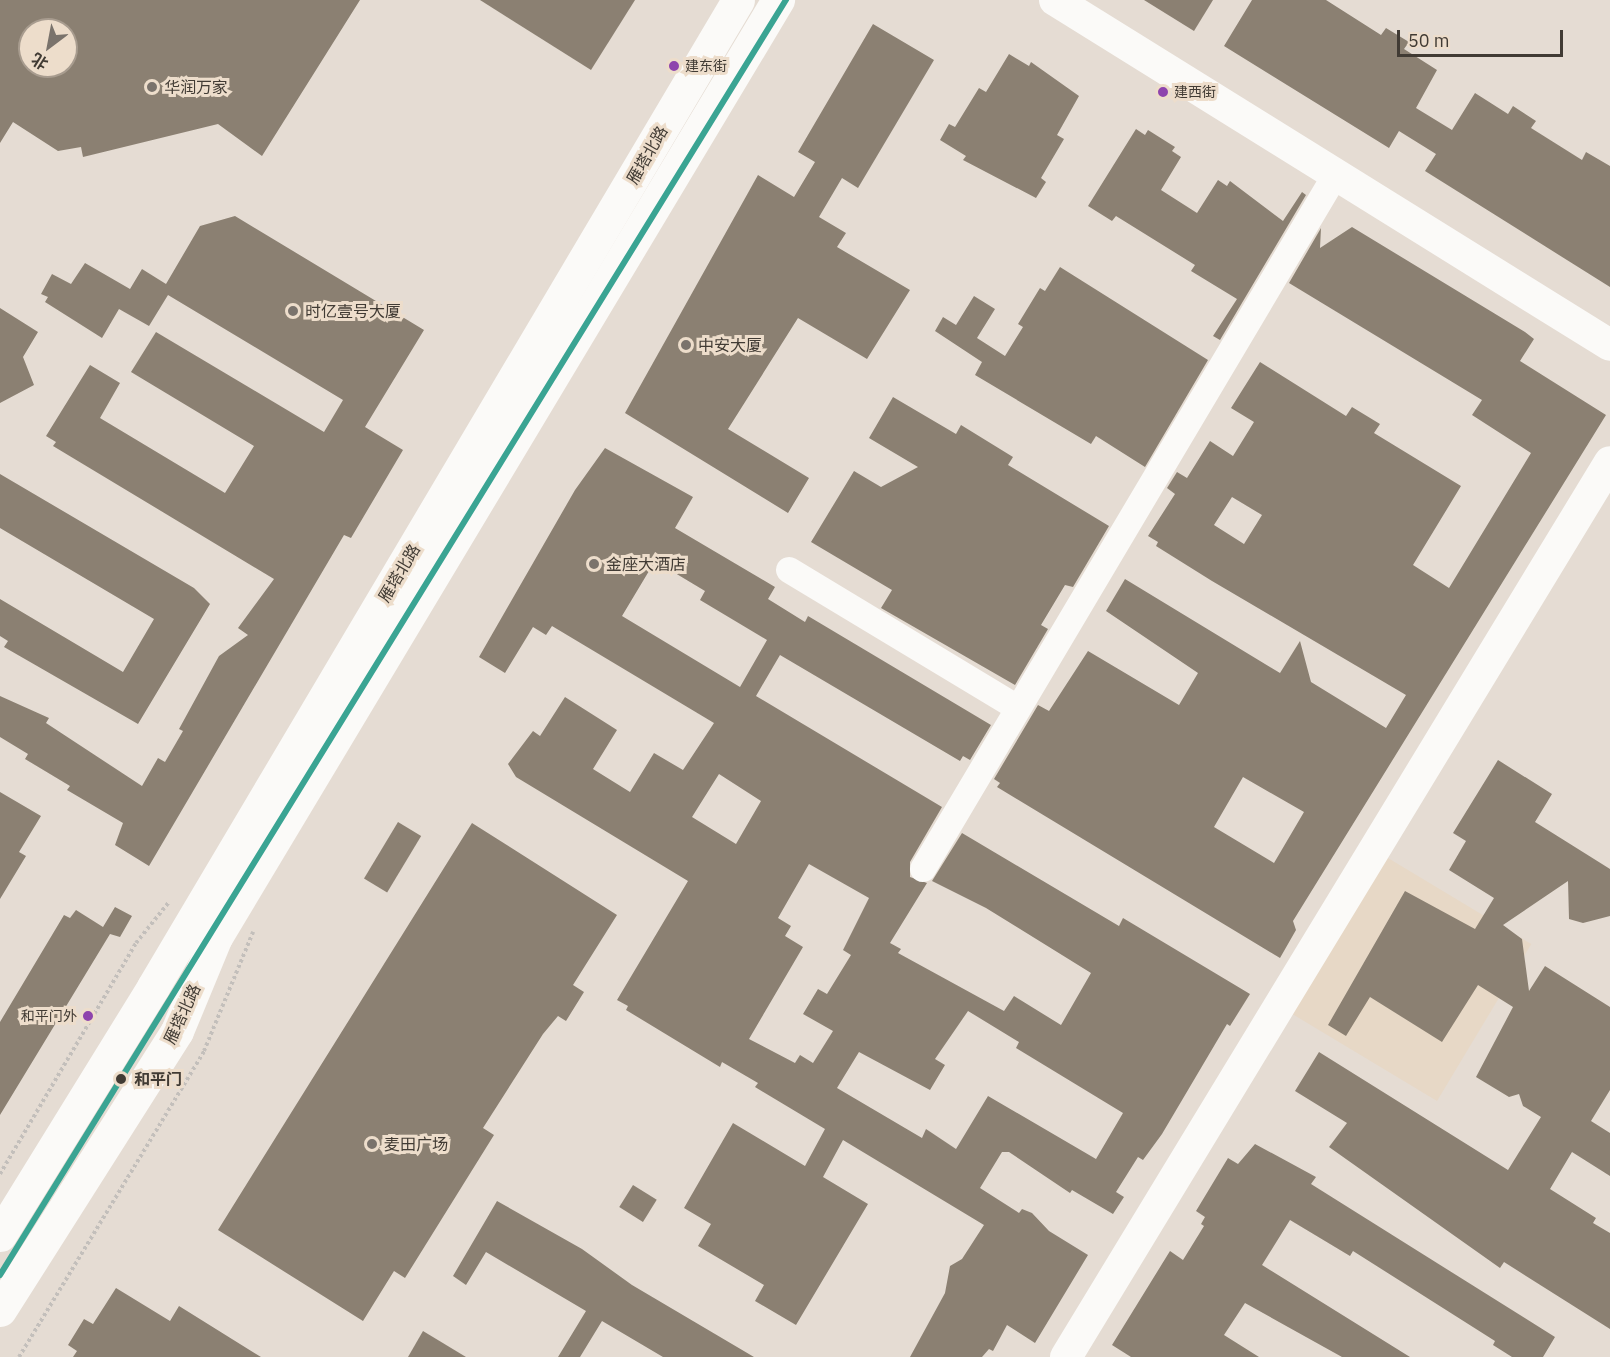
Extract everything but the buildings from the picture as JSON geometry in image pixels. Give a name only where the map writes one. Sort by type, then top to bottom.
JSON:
[{"type":"main road","name":"雁塔北路","points":[[0,1235],[153,987],[738,0]]},
{"type":"main road","name":"雁塔北路","points":[[0,1310],[177,1031],[216,937],[778,0]]},
{"type":"street","points":[[1055,0],[1610,345]]},
{"type":"street","points":[[922,869],[1016,707],[1336,174]]},
{"type":"street","points":[[1066,1357],[1610,462]]},
{"type":"street","points":[[789,570],[1016,707]]},
{"type":"path","points":[[19,1357],[204,1052],[257,923]]},
{"type":"shaded area","points":[[1383,855],[1531,944],[1437,1101],[1289,1012]]},
{"type":"transit line","points":[[0,1275],[786,0]]},
{"type":"place","name":"建东街","points":[[674,66]]},
{"type":"place","name":"华润万家","points":[[152,87]]},
{"type":"place","name":"建西街","points":[[1163,92]]},
{"type":"place","name":"时亿壹号大厦","points":[[293,311]]},
{"type":"place","name":"中安大厦","points":[[686,345]]},
{"type":"place","name":"金座大酒店","points":[[594,564]]},
{"type":"place","name":"和平门外","points":[[88,1016]]},
{"type":"place","name":"和平门","points":[[121,1079]]},
{"type":"place","name":"麦田广场","points":[[372,1144]]}]
